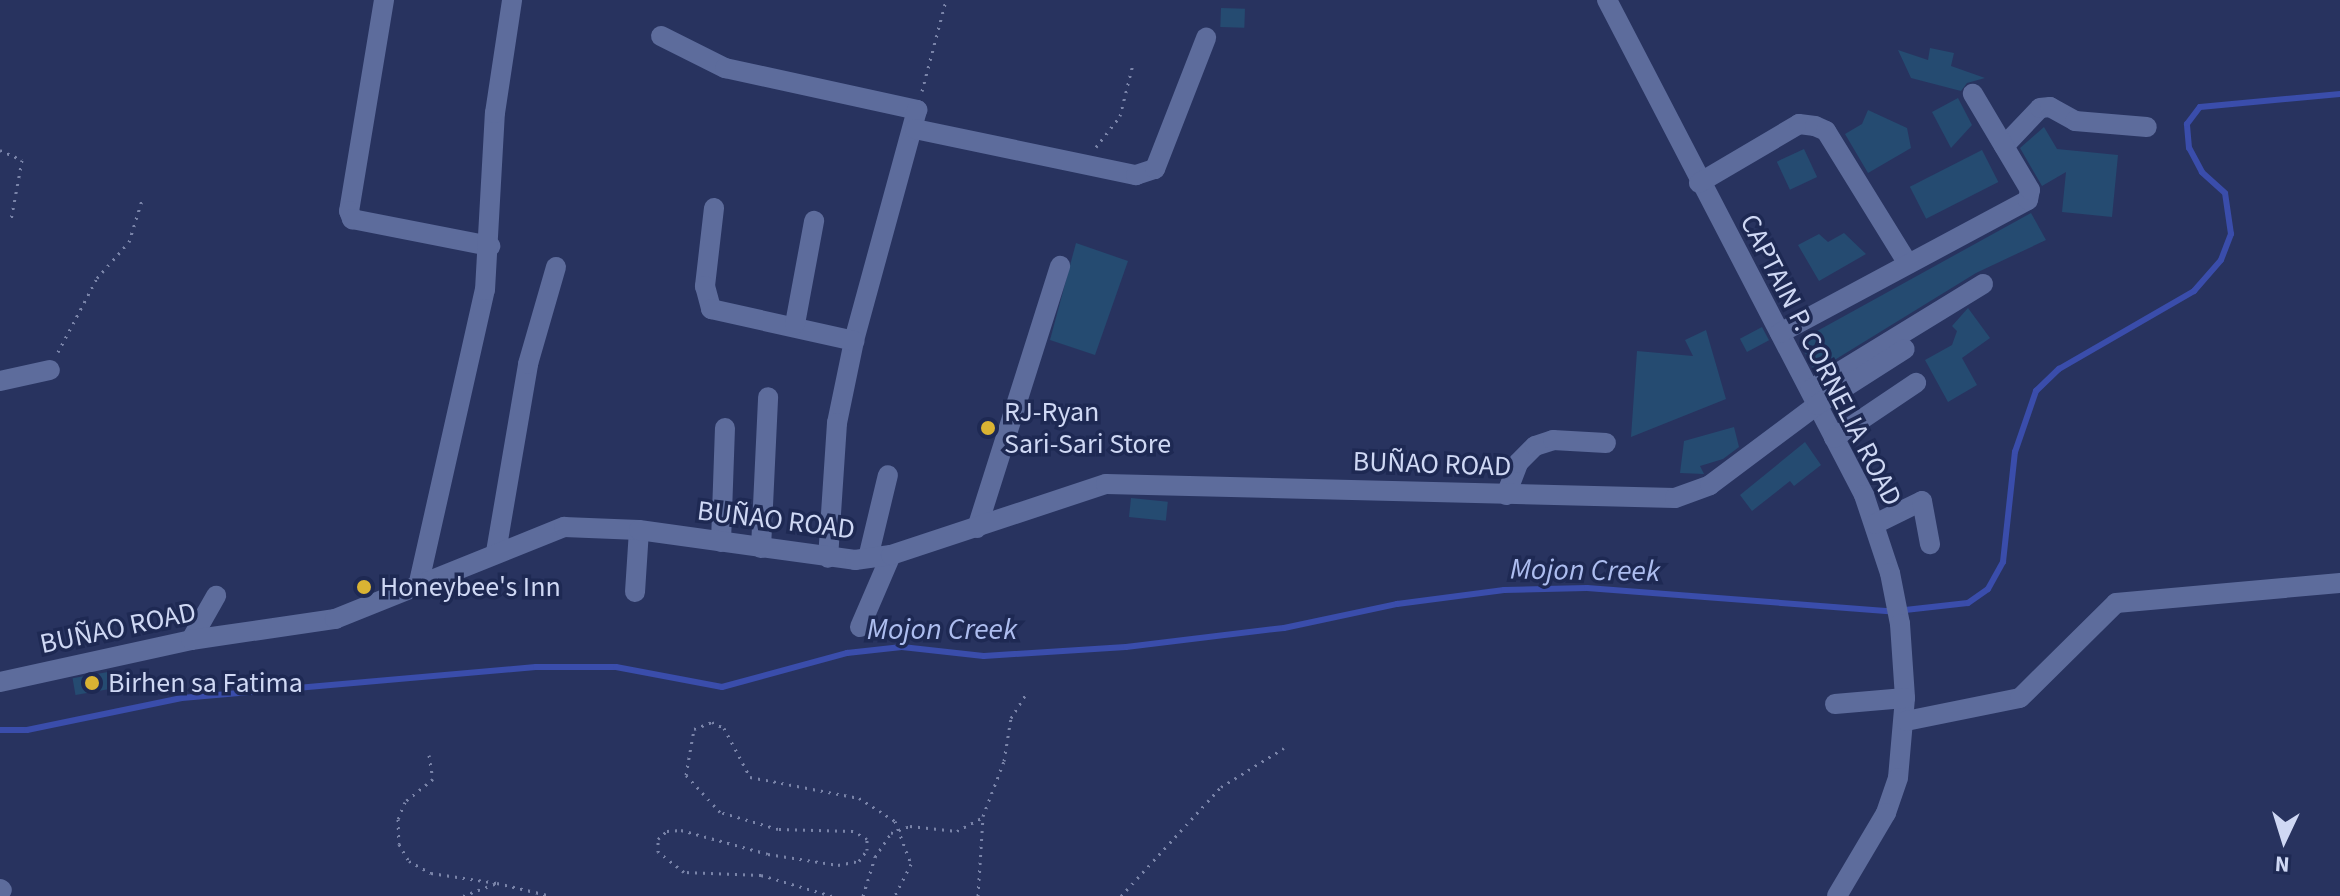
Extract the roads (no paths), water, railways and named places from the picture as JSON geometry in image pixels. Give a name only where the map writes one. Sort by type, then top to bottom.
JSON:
[{"type":"street","points":[[384,0],[349,211],[360,222],[490,246]]},
{"type":"street","points":[[419,582],[490,246],[495,113],[512,0]]},
{"type":"street","name":"CAPTAIN P. CORNELIA ROAD","points":[[1607,0],[1699,183],[1834,438],[1875,524],[1898,611],[1906,721],[1898,778],[1886,813],[1837,896]]},
{"type":"street","points":[[661,36],[725,68],[1079,163],[1136,175],[1155,169],[1206,38]]},
{"type":"street","points":[[1780,333],[2028,200],[2030,190],[1973,94]]},
{"type":"street","points":[[2004,146],[2040,108],[2050,107],[2075,121],[2147,127]]},
{"type":"street","points":[[828,558],[837,423],[854,341],[916,119]]},
{"type":"street","points":[[1699,183],[1799,124],[1815,126],[1826,131],[1908,264]]},
{"type":"street","points":[[714,208],[705,286],[711,309],[795,324],[854,341]]},
{"type":"street","points":[[795,324],[814,221]]},
{"type":"street","points":[[977,528],[1060,266]]},
{"type":"street","points":[[496,552],[528,364],[556,267]]},
{"type":"street","points":[[1813,398],[1983,284]]},
{"type":"street","points":[[1813,398],[1905,349]]},
{"type":"street","points":[[0,381],[50,370]]},
{"type":"street","points":[[1834,438],[1916,383]]},
{"type":"street","points":[[761,548],[768,397]]},
{"type":"street","name":"BUÑAO ROAD","points":[[0,682],[191,640],[335,619],[419,582],[564,527],[639,530],[828,558],[868,558],[891,555],[1106,484],[1675,498],[1710,485],[1813,398]]},
{"type":"street","points":[[721,542],[725,428]]},
{"type":"street","points":[[1506,495],[1518,463],[1535,446],[1553,440],[1606,443]]},
{"type":"street","points":[[868,558],[888,475]]},
{"type":"street","points":[[1875,524],[1922,501],[1930,544]]},
{"type":"street","points":[[635,592],[639,530]]},
{"type":"street","points":[[860,627],[891,555]]},
{"type":"street","points":[[1906,721],[2020,698],[2116,603],[2340,583]]},
{"type":"street","points":[[191,640],[216,596]]},
{"type":"street","points":[[1835,704],[1905,698]]},
{"type":"waterway","name":"Mojon Creek","points":[[1905,610],[1968,603],[1988,589],[2003,562],[2015,452],[2036,391],[2059,369],[2194,291],[2221,260],[2231,234],[2225,193],[2202,172],[2189,148],[2187,124],[2200,107],[2340,94]]},
{"type":"waterway","name":"Mojon Creek","points":[[0,730],[27,730],[182,698],[536,667],[616,667],[722,687],[847,653],[902,647],[984,656],[1126,647],[1284,628],[1397,604],[1504,590],[1587,588],[1889,611]]},
{"type":"place","name":"RJ-Ryan Sari-Sari Store","points":[[988,428]]},
{"type":"place","name":"Honeybee's Inn","points":[[364,587]]},
{"type":"place","name":"Birhen sa Fatima","points":[[92,683]]}]
